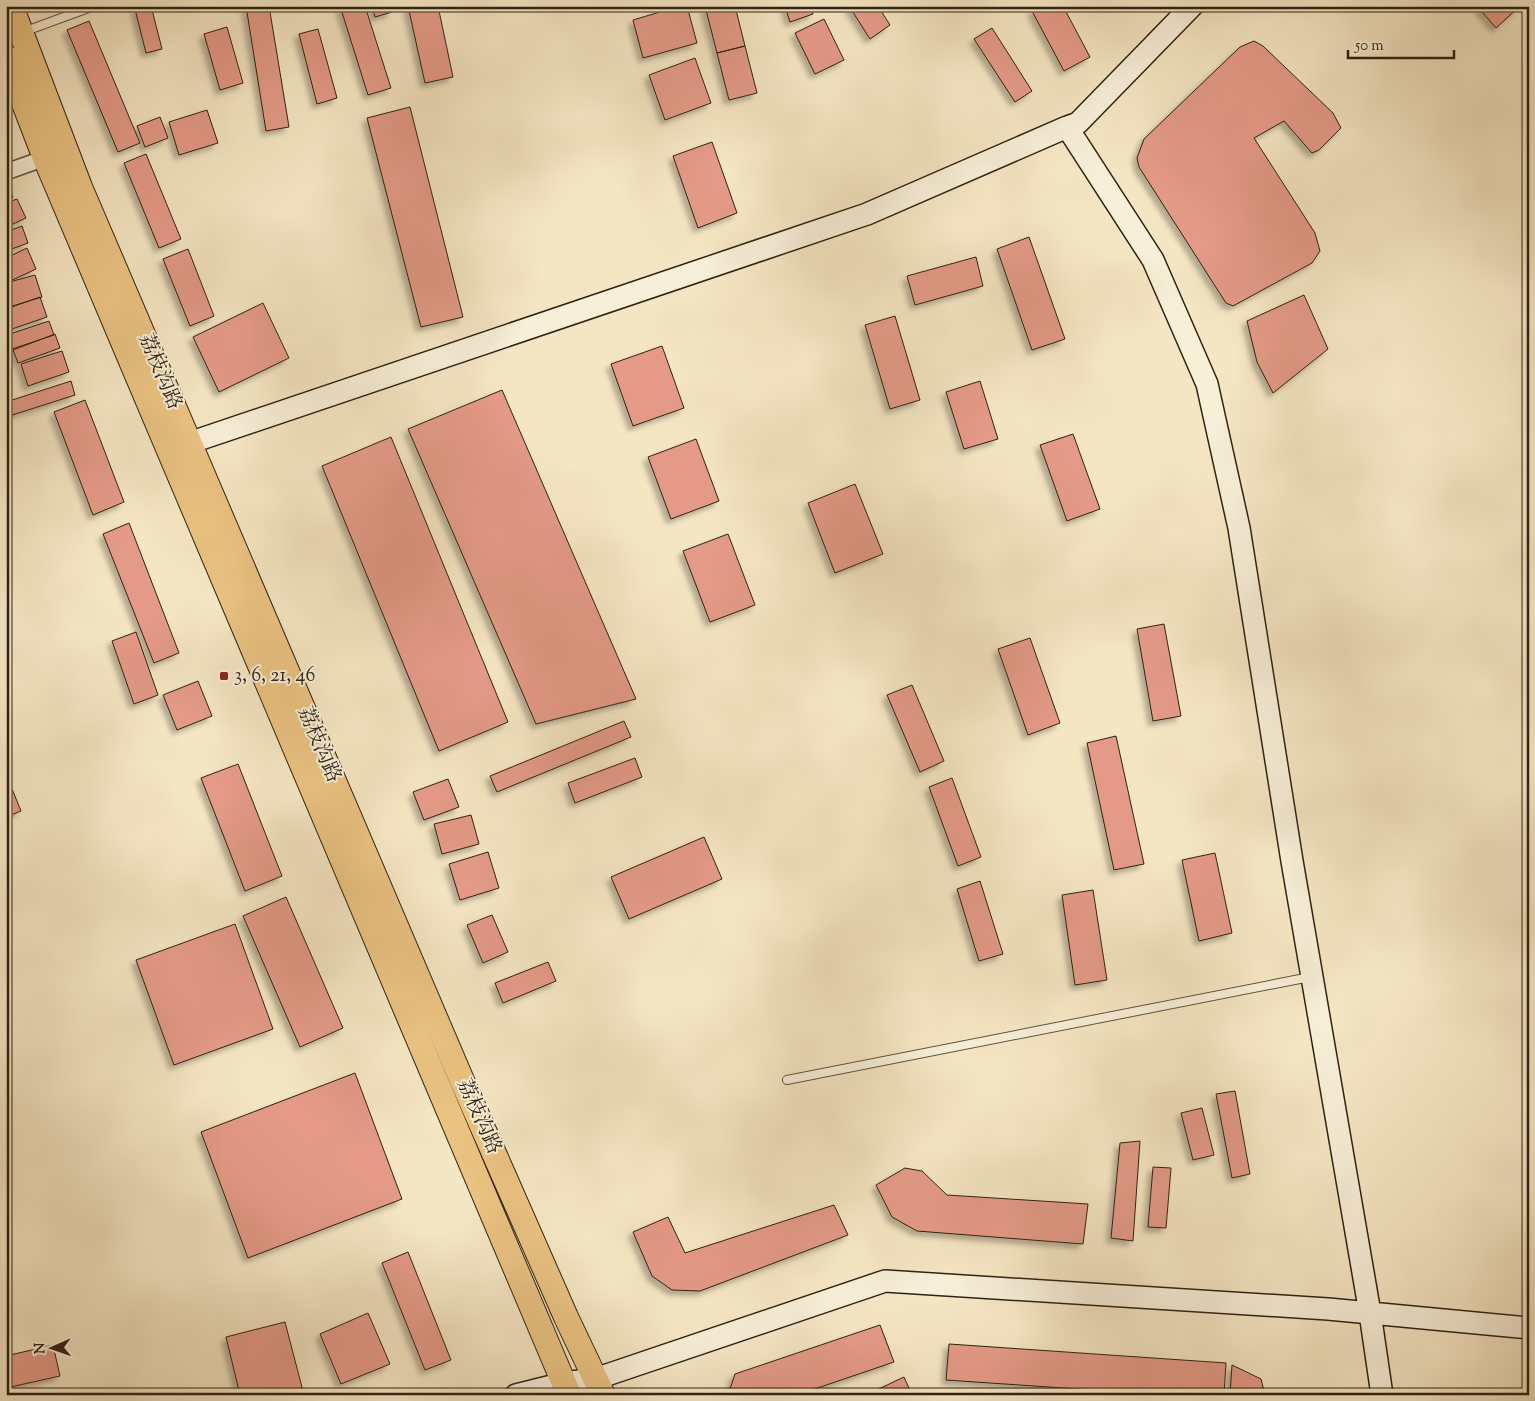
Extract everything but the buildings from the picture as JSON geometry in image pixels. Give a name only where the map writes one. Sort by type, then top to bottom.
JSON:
[{"type":"main road","name":"荔枝沟路","points":[[11,6],[80,187],[464,1085],[566,1317],[599,1387]]},
{"type":"main road","name":"荔枝沟路","points":[[6,57],[45,158],[566,1389]]},
{"type":"street","points":[[189,443],[866,214],[1067,128],[1078,123],[1192,6]]},
{"type":"street","points":[[1067,128],[1153,260],[1207,384],[1239,528],[1312,976],[1370,1313],[1382,1395]]},
{"type":"street","points":[[6,172],[45,158]]},
{"type":"street","points":[[516,1395],[599,1387],[885,1281],[1328,1309],[1529,1328]]},
{"type":"lane","points":[[21,33],[94,6]]},
{"type":"lane","points":[[787,1080],[1312,976]]},
{"type":"place","name":"3, 6, 21, 46","points":[[224,676]]}]
